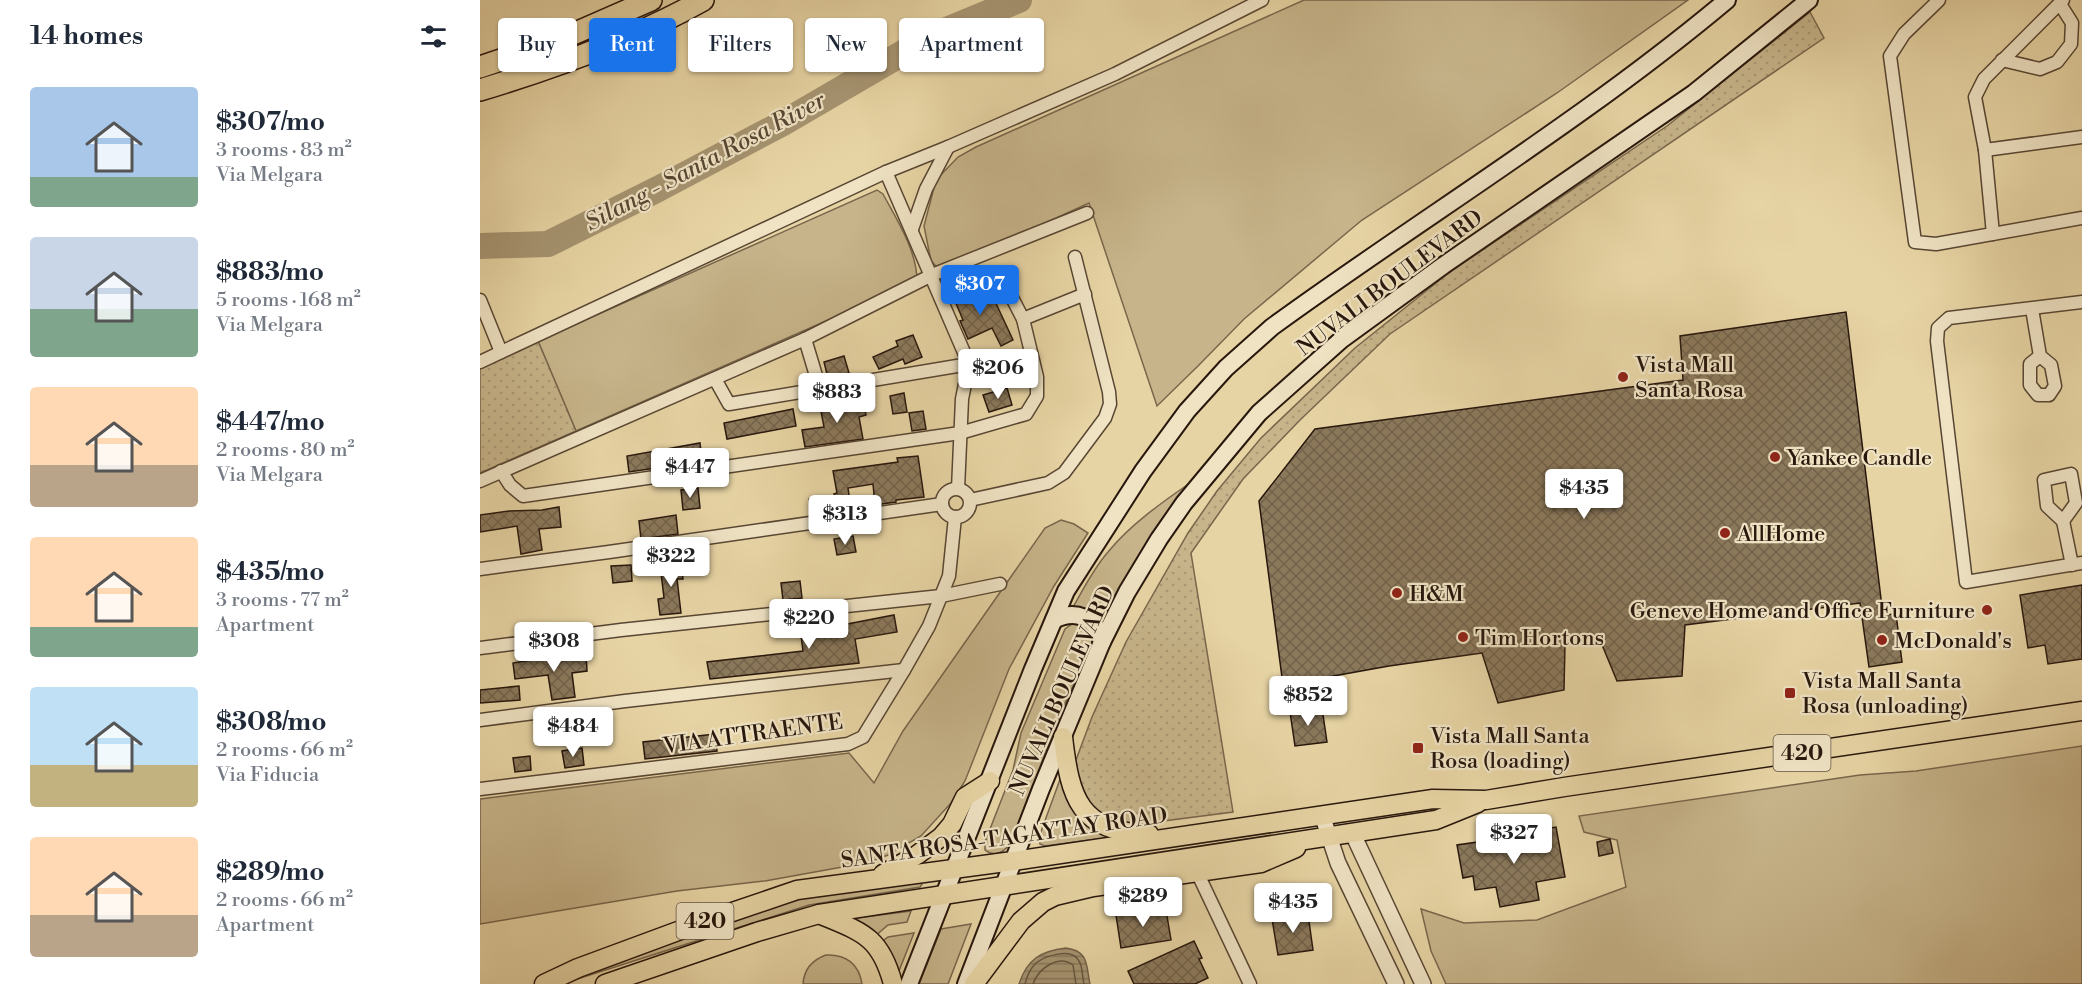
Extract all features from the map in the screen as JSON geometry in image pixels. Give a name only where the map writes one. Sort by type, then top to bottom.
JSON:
[{"type":"highway","points":[[480,67],[557,41],[651,0]]},
{"type":"highway","points":[[480,90],[610,44],[703,0]]},
{"type":"main road","name":"NUVALI BOULEVARD","points":[[909,984],[1066,591],[1156,452],[1206,389],[1252,344],[1299,308],[1603,97],[1661,54],[1727,0]]},
{"type":"main road","name":"NUVALI BOULEVARD","points":[[966,984],[1101,642],[1127,592],[1159,539],[1184,503],[1259,413],[1341,340],[1444,265],[1695,93],[1809,0]]},
{"type":"main road","points":[[1054,620],[1065,615],[1084,617],[1095,625],[1101,642]]},
{"type":"main road","name":"SANTA ROSA-TAGAYTAY ROAD","points":[[544,984],[578,968],[780,894],[813,887],[1013,861],[1433,799],[1486,800],[2082,711]]},
{"type":"main road","points":[[1063,737],[1071,785],[1075,796],[1090,817],[1120,831],[1193,835]]},
{"type":"main road","points":[[872,879],[909,860],[941,837],[952,824],[965,797],[990,781]]},
{"type":"main road","name":"SANTA ROSA-TAGAYTAY ROAD","points":[[605,984],[757,932],[819,914],[1436,820],[1486,800]]},
{"type":"main road","points":[[974,984],[1011,932],[1043,902],[1070,891],[1261,863],[1328,836]]},
{"type":"main road","points":[[1105,870],[1152,879]]},
{"type":"main road","points":[[819,914],[852,928],[873,942],[885,959],[893,984]]},
{"type":"street","points":[[480,362],[886,172],[1115,74],[1262,0]]},
{"type":"street","points":[[1939,0],[1905,34],[1890,56],[1915,242],[1936,244],[2082,218]]},
{"type":"street","points":[[1993,234],[1984,150],[1975,97],[1984,79],[2002,60],[2061,2],[2072,22],[2072,44],[2057,62],[2040,69],[2002,60]]},
{"type":"street","points":[[1984,150],[2082,136]]},
{"type":"street","points":[[912,229],[926,189],[948,147]]},
{"type":"street","points":[[886,172],[969,364],[962,399],[958,489]]},
{"type":"street","points":[[480,481],[805,339],[932,275],[1087,213]]},
{"type":"street","points":[[970,500],[1048,483],[1064,473],[1105,418],[1110,404],[1109,392],[1075,257]]},
{"type":"street","points":[[501,471],[510,485],[523,496],[960,433],[1026,414],[1036,396],[1037,377],[1023,319],[1007,288]]},
{"type":"street","points":[[1023,319],[1085,294]]},
{"type":"street","points":[[480,300],[501,352]]},
{"type":"street","points":[[2063,521],[2077,564],[1966,582],[1937,341],[1938,328],[1949,318],[2082,302]]},
{"type":"street","points":[[2032,309],[2040,356]]},
{"type":"street","points":[[805,339],[820,389]]},
{"type":"street","points":[[715,379],[729,404],[969,364]]},
{"type":"street","points":[[958,489],[966,492],[970,500],[970,506],[965,514],[955,517],[949,515],[942,504],[946,493],[958,489]]},
{"type":"street","points":[[480,569],[942,504]]},
{"type":"street","name":"VIA ATTRAENTE","points":[[480,789],[848,744],[863,737],[929,626],[950,576],[955,517]]},
{"type":"street","points":[[480,648],[621,630],[941,596],[1000,584]]},
{"type":"street","points":[[480,720],[625,701],[904,670]]},
{"type":"street","points":[[1322,815],[1338,863],[1396,984]]},
{"type":"street","points":[[1352,832],[1423,984]]},
{"type":"street","points":[[1197,872],[1250,984]]},
{"type":"shaded area","points":[[1304,0],[1688,0],[1557,93],[1362,220],[1244,319],[1157,406],[1089,203],[951,266],[938,268],[931,261],[924,226],[936,180],[958,157]]},
{"type":"shaded area","points":[[1810,12],[1824,38],[1390,334],[1300,420],[1243,479],[1191,553],[1233,812],[1140,824],[1121,824],[1089,809],[1075,769],[1076,760],[1092,717],[1126,642],[1188,533],[1217,491],[1261,438],[1355,348],[1451,271],[1667,126]]},
{"type":"shaded area","points":[[877,190],[883,194],[910,247],[917,281],[576,431],[538,341]]},
{"type":"shaded area","points":[[538,341],[576,431],[480,473],[480,367]]},
{"type":"shaded area","points":[[1190,483],[1144,547],[1103,623],[1090,611],[1073,607],[1089,578],[1117,542],[1146,515]]},
{"type":"shaded area","points":[[1061,520],[1074,524],[1088,533],[1054,586],[1009,669],[965,781],[951,803],[921,836],[888,855],[870,862],[765,881],[677,891],[480,924],[480,799],[849,753],[874,783],[903,731],[1045,528]]},
{"type":"shaded area","points":[[1076,623],[1090,632],[1094,640],[1062,710],[1011,842],[1000,853],[992,854],[985,850],[985,842],[1013,770],[1021,733],[1065,629]]},
{"type":"shaded area","points":[[2082,746],[2082,984],[1446,984],[1431,951],[1421,909],[1464,923],[1537,920],[1626,887],[1617,840],[1584,832],[1579,816],[1860,775],[1916,771]]},
{"type":"shaded area","points":[[1062,774],[1113,837],[1045,846],[1040,844],[1039,837]]},
{"type":"shaded area","points":[[919,881],[922,884],[920,887],[809,905],[571,981],[760,910],[808,897]]},
{"type":"shaded area","points":[[911,911],[907,922],[888,925],[874,937],[849,919]]},
{"type":"shaded area","points":[[971,924],[948,984],[919,984],[941,929]]},
{"type":"shaded area","points":[[914,933],[895,981],[880,943],[888,937]]},
{"type":"shaded area","points":[[826,955],[840,956],[855,966],[862,984],[803,984],[810,966]]},
{"type":"water","points":[[1066,948],[1079,952],[1083,956],[1090,984],[1019,984],[1026,968],[1036,958],[1049,951]]},
{"type":"building","points":[[965,282],[975,306],[993,297],[1013,340],[1001,346],[992,328],[968,339],[950,289]]},
{"type":"building","points":[[1846,312],[1883,615],[1896,614],[1902,662],[1869,667],[1860,603],[1685,625],[1682,676],[1617,681],[1600,640],[1565,644],[1564,690],[1498,703],[1482,653],[1389,666],[1283,685],[1259,501],[1315,429],[1683,380],[1680,336]]},
{"type":"building","points":[[913,335],[922,357],[905,364],[903,359],[879,369],[873,357],[898,346],[896,341]]},
{"type":"building","points":[[844,356],[849,373],[828,378],[824,362]]},
{"type":"building","points":[[1007,388],[1012,405],[989,412],[983,395]]},
{"type":"building","points":[[904,393],[907,412],[893,414],[890,396]]},
{"type":"building","points":[[863,399],[866,415],[859,417],[863,439],[805,447],[802,430],[824,427],[820,406]]},
{"type":"building","points":[[793,409],[796,426],[727,439],[724,423]]},
{"type":"building","points":[[923,411],[926,429],[912,431],[909,413]]},
{"type":"building","points":[[700,443],[702,460],[629,472],[627,456]]},
{"type":"building","points":[[918,456],[924,497],[875,505],[873,484],[848,488],[851,509],[811,513],[809,499],[835,496],[834,494],[837,493],[833,471],[898,462],[897,458]]},
{"type":"building","points":[[698,488],[700,508],[683,510],[681,490]]},
{"type":"building","points":[[559,507],[561,527],[539,529],[542,550],[521,554],[517,526],[480,532],[480,515]]},
{"type":"building","points":[[676,515],[678,534],[641,539],[639,521]]},
{"type":"building","points":[[853,536],[856,552],[837,555],[834,539]]},
{"type":"building","points":[[681,562],[683,579],[677,579],[681,613],[660,615],[658,599],[664,598],[660,564]]},
{"type":"building","points":[[631,565],[632,581],[613,583],[611,566]]},
{"type":"building","points":[[800,581],[802,598],[783,600],[781,583]]},
{"type":"building","points":[[2082,585],[2082,659],[2048,664],[2045,645],[2028,648],[2020,595]]},
{"type":"building","points":[[894,615],[897,632],[855,639],[859,663],[710,679],[707,662],[803,651],[800,627],[819,624],[819,626],[842,623],[842,625]]},
{"type":"building","points":[[586,654],[587,671],[572,673],[575,697],[552,700],[548,675],[515,679],[513,663],[559,655],[559,657]]},
{"type":"building","points":[[519,686],[520,700],[480,703],[480,690]]},
{"type":"building","points":[[1322,708],[1327,742],[1295,746],[1290,712]]},
{"type":"building","points":[[715,734],[717,751],[645,759],[643,742]]},
{"type":"building","points":[[582,748],[584,765],[565,768],[562,751]]},
{"type":"building","points":[[530,756],[531,770],[515,772],[513,758]]},
{"type":"building","points":[[1537,826],[1538,830],[1556,827],[1565,877],[1536,882],[1539,900],[1500,907],[1496,887],[1475,890],[1473,876],[1463,878],[1457,845],[1491,840],[1494,852],[1518,848],[1515,830]]},
{"type":"building","points":[[1610,839],[1613,853],[1599,856],[1597,842]]},
{"type":"building","points":[[1147,910],[1147,913],[1166,910],[1171,940],[1121,948],[1116,915]]},
{"type":"building","points":[[1308,914],[1313,950],[1278,955],[1272,919]]},
{"type":"building","points":[[1194,941],[1208,978],[1195,984],[1134,984],[1128,971]]},
{"type":"waterway","name":"Silang - Santa Rosa River","points":[[480,246],[548,244],[783,123],[932,36],[1019,0]]},
{"type":"place","name":"Vista Mall Santa Rosa","points":[[1623,377]]},
{"type":"place","name":"Yankee Candle","points":[[1775,457]]},
{"type":"place","name":"AllHome","points":[[1725,533]]},
{"type":"place","name":"H&M","points":[[1397,593]]},
{"type":"place","name":"Geneve Home and Office Furniture","points":[[1987,610]]},
{"type":"place","name":"Tim Hortons","points":[[1463,637]]},
{"type":"place","name":"McDonald's","points":[[1882,640]]},
{"type":"place","name":"Vista Mall Santa Rosa (unloading)","points":[[1790,693]]},
{"type":"place","name":"Vista Mall Santa Rosa (loading)","points":[[1418,748]]}]
